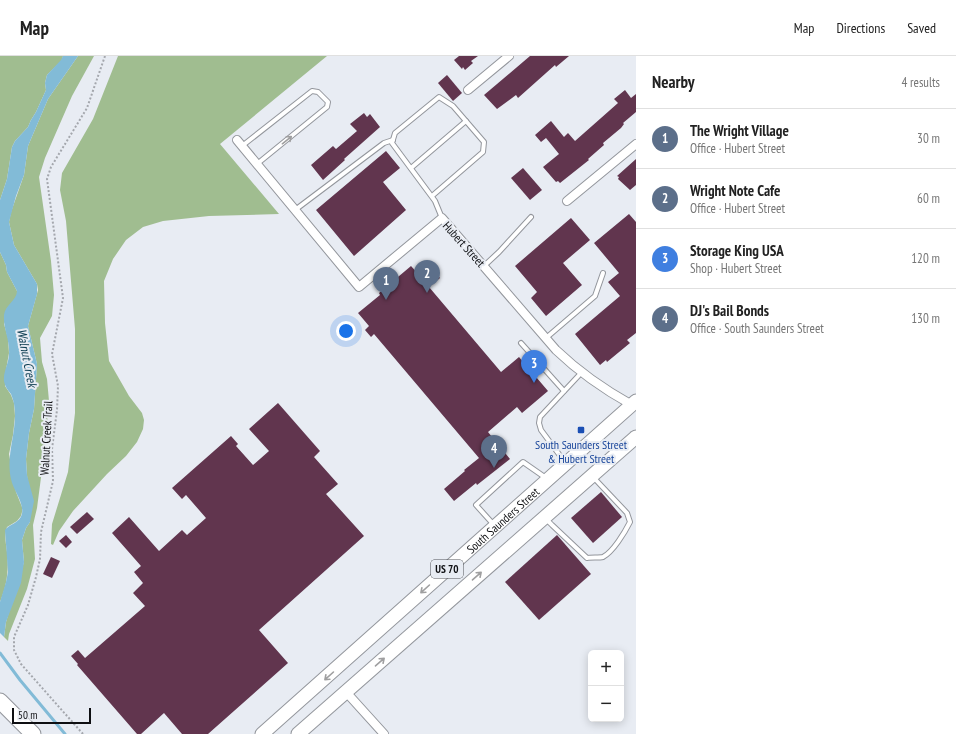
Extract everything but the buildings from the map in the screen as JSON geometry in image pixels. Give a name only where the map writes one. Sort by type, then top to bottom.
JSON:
[{"type":"highway","points":[[0,701],[33,734]]},
{"type":"main road","name":"South Saunders Street","points":[[262,734],[634,403]]},
{"type":"main road","name":"South Saunders Street","points":[[298,734],[636,437]]},
{"type":"street","points":[[468,90],[509,56]]},
{"type":"street","name":"Hubert Street","points":[[240,143],[359,287],[442,218],[567,361],[614,394],[634,403]]},
{"type":"street","points":[[567,201],[636,144]]},
{"type":"street","points":[[346,692],[384,734]]},
{"type":"lane","points":[[240,143],[312,91],[318,92],[328,102],[327,108],[257,164]]},
{"type":"lane","points":[[432,196],[483,152],[484,142],[452,106],[439,97],[395,133],[392,143],[432,196],[442,218]]},
{"type":"lane","points":[[411,168],[466,121]]},
{"type":"lane","points":[[295,210],[384,143],[393,140]]},
{"type":"lane","points":[[483,266],[499,252],[531,217]]},
{"type":"lane","points":[[546,338],[595,296],[603,274]]},
{"type":"lane","points":[[522,343],[564,391]]},
{"type":"lane","points":[[566,463],[541,430],[539,423],[540,417],[582,372]]},
{"type":"lane","points":[[495,526],[476,505],[518,466],[523,462],[548,480]]},
{"type":"lane","points":[[545,517],[587,558],[602,557],[607,553],[626,531],[630,522],[627,513],[592,476]]},
{"type":"path","name":"Walnut Creek Trail","points":[[83,734],[21,664],[16,654],[14,642],[16,629],[28,605],[36,577],[40,558],[41,532],[53,482],[52,449],[57,410],[58,386],[52,354],[62,298],[47,179],[51,167],[87,108],[105,56]]},
{"type":"green space","points":[[0,56],[63,56],[62,60],[47,75],[45,83],[46,90],[36,112],[28,127],[15,141],[12,147],[7,179],[0,200]]},
{"type":"green space","points":[[78,56],[94,56],[72,96],[45,158],[39,177],[51,261],[54,295],[52,316],[40,338],[42,362],[47,379],[49,401],[45,447],[37,508],[33,525],[35,559],[27,589],[9,634],[8,641],[4,637],[6,622],[24,562],[22,540],[26,528],[30,522],[26,459],[34,409],[37,364],[28,326],[38,290],[37,284],[14,245],[9,222],[24,175],[28,146],[48,99]]},
{"type":"green space","points":[[118,56],[327,56],[220,144],[279,214],[209,216],[163,221],[143,227],[126,240],[113,259],[104,281],[105,323],[109,361],[129,396],[142,413],[144,420],[143,429],[137,442],[126,456],[73,511],[59,531],[53,545],[51,544],[52,524],[68,472],[75,413],[75,329],[66,221],[60,190],[62,173],[93,119]]},
{"type":"green space","points":[[0,252],[6,265],[7,272],[17,291],[17,295],[4,324],[8,338],[9,353],[5,386],[14,403],[15,416],[9,454],[16,492],[22,507],[22,512],[17,521],[7,527],[6,530],[8,571],[6,584],[0,602]]},
{"type":"water","points":[[63,56],[78,56],[48,99],[28,146],[24,175],[16,196],[9,222],[14,245],[37,284],[37,294],[28,326],[37,364],[34,409],[26,459],[27,475],[34,501],[30,522],[26,528],[22,540],[24,562],[21,583],[6,622],[4,637],[0,633],[0,602],[8,572],[5,530],[21,517],[22,510],[20,501],[12,483],[10,471],[10,455],[15,423],[14,402],[4,381],[4,374],[9,357],[9,349],[4,325],[4,315],[6,308],[15,297],[17,291],[7,272],[6,265],[0,252],[0,200],[7,179],[12,147],[15,141],[28,127],[36,112],[46,90],[45,83],[47,75]]},
{"type":"waterway","name":"Walnut Creek","points":[[0,653],[20,680],[65,734]]},
{"type":"place","name":"Wright Note Cafe","points":[[427,293]]},
{"type":"place","name":"The Wright Village","points":[[386,300]]},
{"type":"place","name":"Storage King USA","points":[[534,383]]},
{"type":"place","name":"South Saunders Street & Hubert Street","points":[[581,430]]},
{"type":"place","name":"DJ's Bail Bonds","points":[[494,468]]}]
